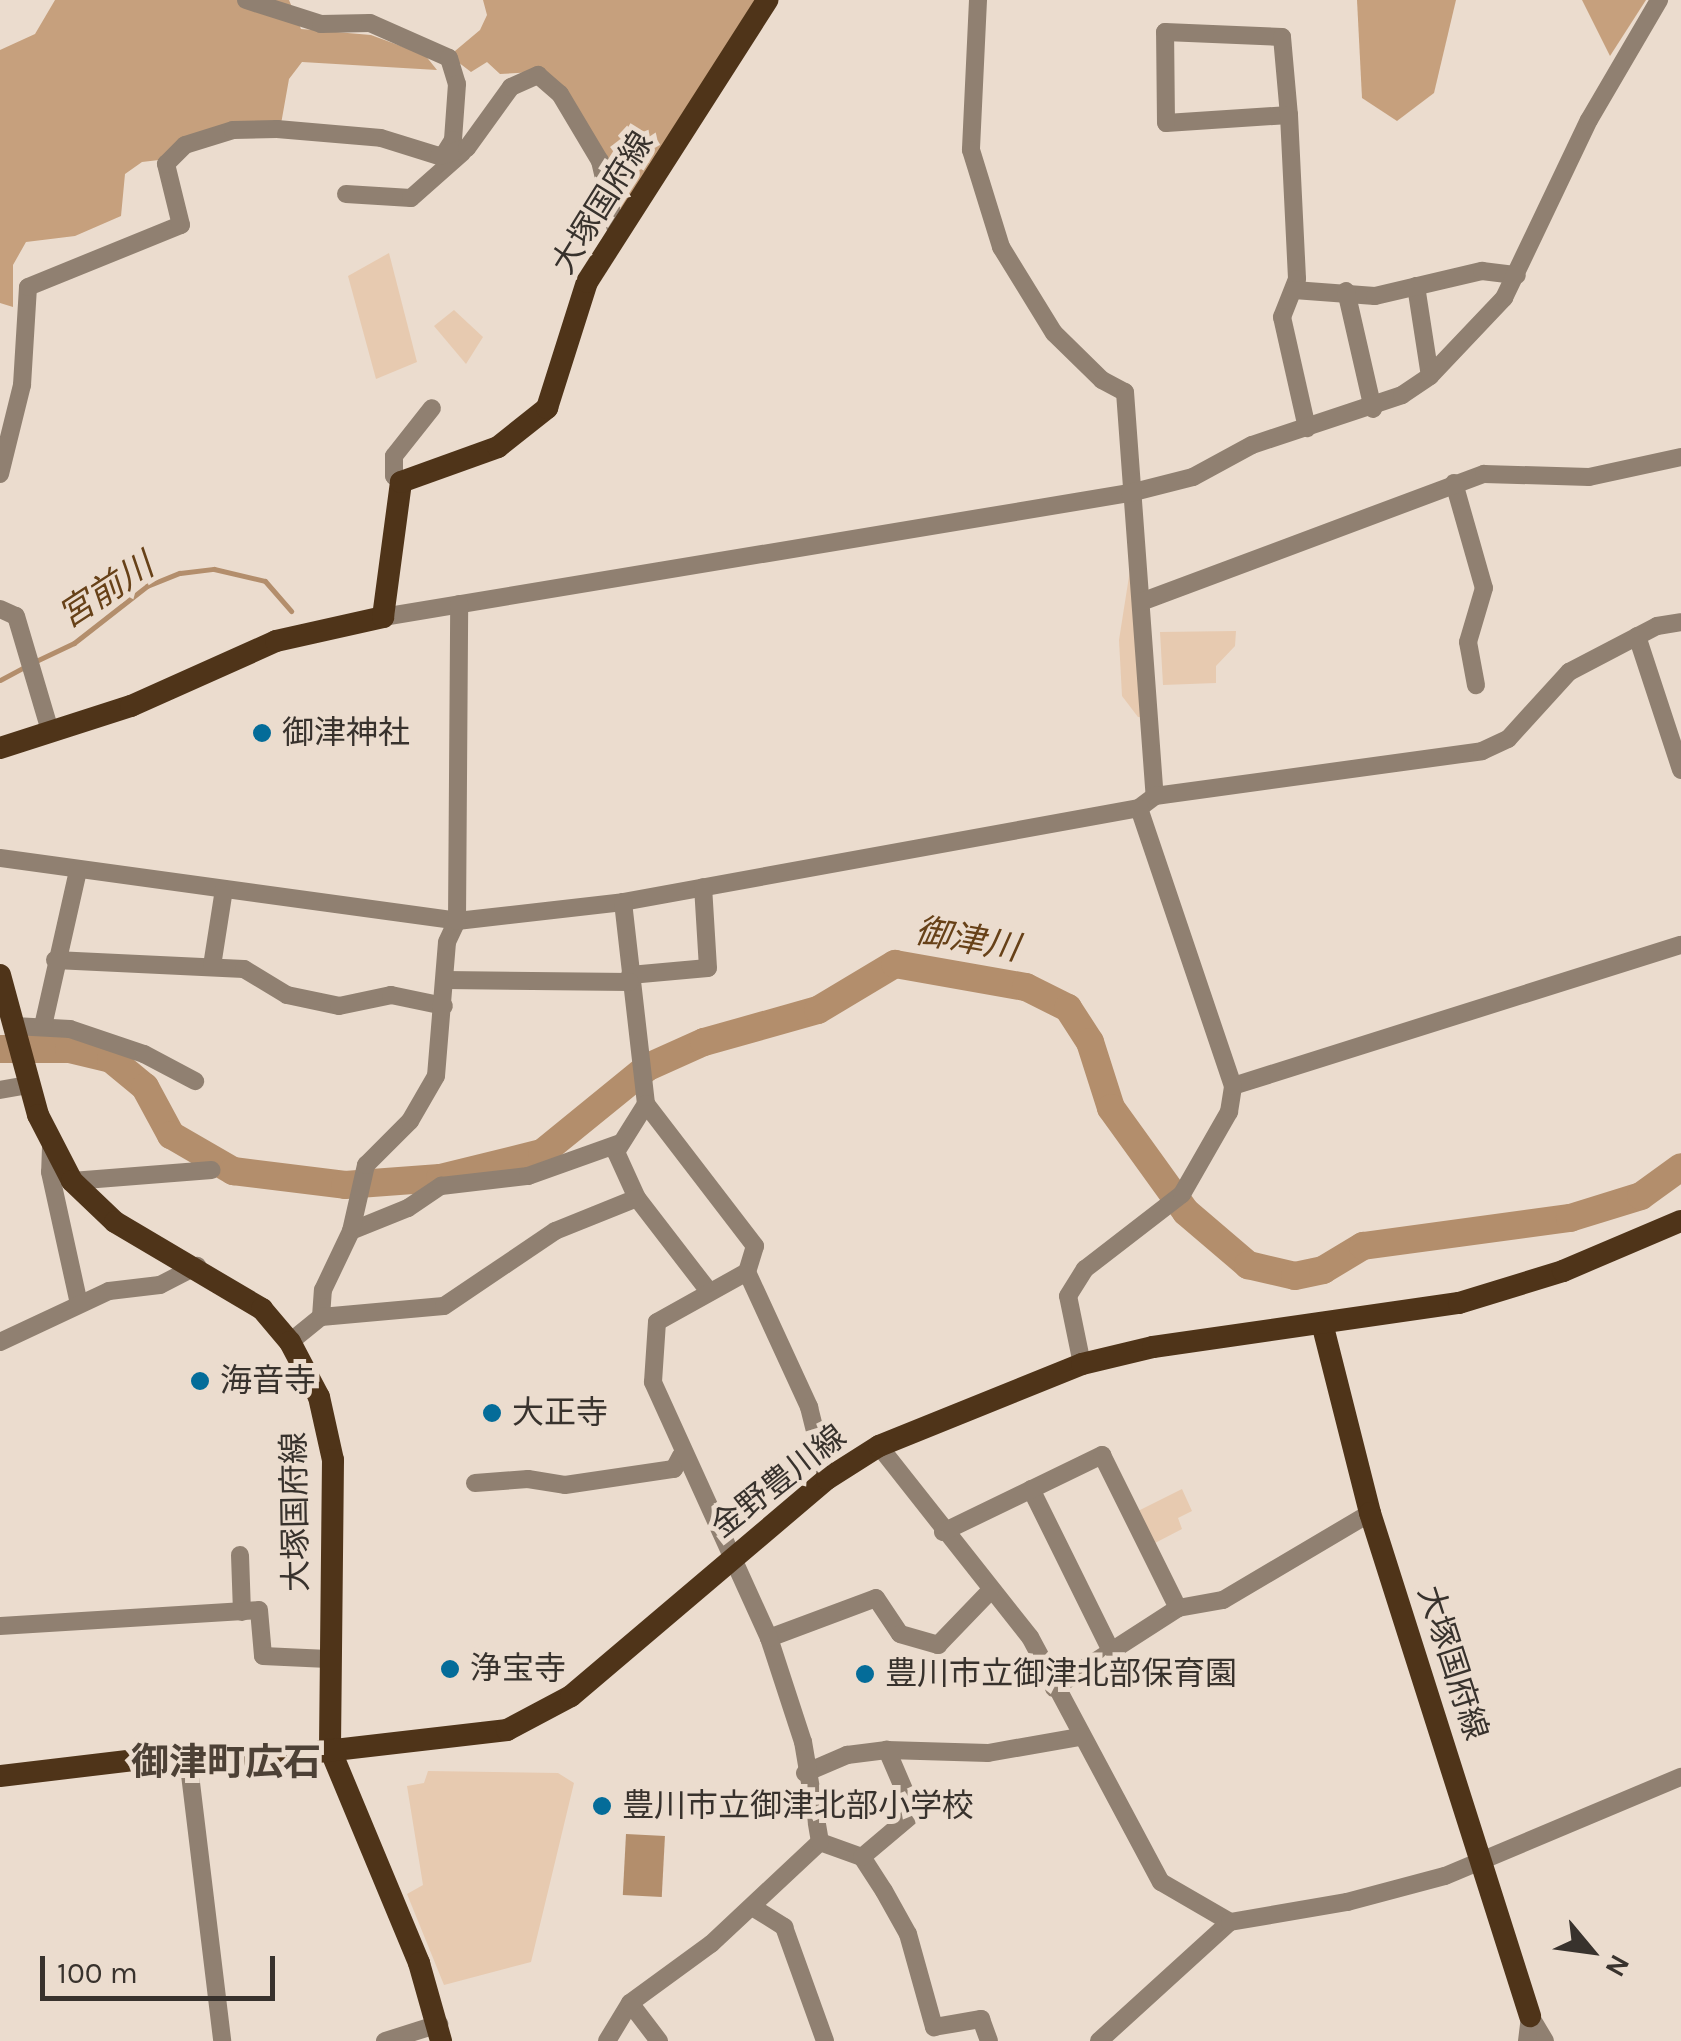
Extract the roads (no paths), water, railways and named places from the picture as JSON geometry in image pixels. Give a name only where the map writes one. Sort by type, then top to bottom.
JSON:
[{"type":"main road","name":"大塚国府線","points":[[401,482],[498,447],[536,420],[556,390],[587,282],[767,0]]},
{"type":"main road","points":[[0,748],[130,706],[276,641],[384,617],[401,482]]},
{"type":"main road","name":"大塚国府線","points":[[0,975],[29,1085],[51,1147],[72,1181],[116,1222],[245,1295],[290,1342],[319,1398],[331,1438],[330,1750],[440,2033]]},
{"type":"main road","name":"金野豊川線","points":[[0,1776],[484,1735],[528,1721],[592,1679],[827,1479],[879,1446],[1082,1364],[1153,1348],[1323,1327],[1460,1304],[1563,1271],[1681,1221]]},
{"type":"main road","name":"大塚国府線","points":[[1323,1327],[1370,1513],[1530,2016]]},
{"type":"street","points":[[246,0],[321,24],[370,24],[450,58],[457,84],[453,140],[446,153]]},
{"type":"street","points":[[978,0],[971,150],[1001,248],[1037,312],[1102,380],[1125,392],[1155,796]]},
{"type":"street","points":[[384,617],[1130,493],[1193,477],[1236,452],[1373,409],[1430,376],[1516,275],[1589,120],[1659,0]]},
{"type":"street","points":[[1289,115],[1166,123],[1165,32],[1282,38],[1289,115],[1294,290],[1282,317],[1307,428]]},
{"type":"street","points":[[346,194],[411,198],[467,148],[511,87],[538,76],[560,94],[600,161],[618,234]]},
{"type":"street","points":[[0,474],[22,385],[28,288],[181,225],[167,178],[173,154],[232,130],[276,129],[381,138],[428,155],[467,148]]},
{"type":"street","points":[[1294,290],[1375,296],[1482,271],[1516,275]]},
{"type":"street","points":[[1416,286],[1430,376]]},
{"type":"street","points":[[1346,291],[1373,409]]},
{"type":"street","points":[[401,482],[394,476],[394,456],[432,408]]},
{"type":"street","points":[[1141,602],[1454,483],[1496,472],[1589,478],[1681,457]]},
{"type":"street","points":[[1454,483],[1484,588],[1468,642],[1476,685]]},
{"type":"street","points":[[321,1316],[323,1290],[352,1231],[366,1165],[410,1120],[431,1088],[444,1006],[447,942],[457,922],[459,604]]},
{"type":"street","points":[[0,610],[16,616],[50,731]]},
{"type":"street","points":[[0,858],[457,922],[623,902],[1139,808],[1155,796],[1482,752],[1508,739],[1569,672],[1637,636],[1681,622]]},
{"type":"street","points":[[1637,636],[1681,770]]},
{"type":"street","points":[[1082,1364],[1068,1296],[1085,1269],[1182,1194],[1228,1112],[1233,1086],[1139,808]]},
{"type":"street","points":[[43,1026],[78,871]]},
{"type":"street","points":[[445,980],[630,978],[708,968],[703,887]]},
{"type":"street","points":[[212,966],[224,889]]},
{"type":"street","points":[[623,902],[646,1104],[756,1246],[747,1272],[809,1407],[827,1479]]},
{"type":"street","points":[[1233,1086],[1681,945]]},
{"type":"street","points":[[55,960],[161,970],[212,966],[244,970],[288,995],[339,1006],[391,995],[444,1006]]},
{"type":"street","points":[[18,1040],[43,1026],[144,1054],[195,1081]]},
{"type":"street","points":[[0,1090],[29,1085]]},
{"type":"street","points":[[352,1231],[408,1208],[441,1186],[528,1176],[618,1144],[646,1104]]},
{"type":"street","points":[[618,1144],[638,1198],[707,1288]]},
{"type":"street","points":[[51,1147],[50,1172],[79,1304]]},
{"type":"street","points":[[72,1181],[212,1170]]},
{"type":"street","points":[[290,1342],[321,1316],[444,1306],[555,1230],[638,1198]]},
{"type":"street","points":[[0,1342],[109,1292],[160,1285],[197,1266]]},
{"type":"street","points":[[747,1272],[707,1288],[657,1322],[652,1382],[681,1456],[692,1462],[769,1638],[803,1742],[804,1772],[820,1842]]},
{"type":"street","points":[[879,1446],[988,1592],[1030,1637],[1079,1737],[1162,1882],[1230,1922]]},
{"type":"street","points":[[944,1532],[1102,1455],[1178,1608]]},
{"type":"street","points":[[475,1483],[528,1479],[565,1485],[674,1469],[681,1456]]},
{"type":"street","points":[[1031,1489],[1111,1651]]},
{"type":"street","points":[[1054,1688],[1178,1608],[1223,1600],[1370,1513]]},
{"type":"street","points":[[240,1555],[242,1612]]},
{"type":"street","points":[[769,1638],[876,1598],[900,1634],[938,1644],[988,1592]]},
{"type":"street","points":[[0,1626],[259,1610],[263,1656],[328,1660]]},
{"type":"street","points":[[804,1772],[847,1755],[887,1750],[988,1753],[1079,1737]]},
{"type":"street","points":[[862,1858],[914,1813],[887,1750]]},
{"type":"street","points":[[188,1758],[222,2041]]},
{"type":"street","points":[[1099,2041],[1230,1922],[1346,1902],[1482,1863],[1681,1777]]},
{"type":"street","points":[[820,1842],[862,1858],[908,1934],[934,2026],[980,2018],[989,2041]]},
{"type":"street","points":[[607,2041],[630,2003],[754,1908],[820,1842]]},
{"type":"street","points":[[754,1908],[784,1928],[825,2041]]},
{"type":"street","points":[[630,2003],[660,2041]]},
{"type":"street","points":[[1527,2041],[1530,2016]]},
{"type":"street","points":[[1530,2016],[1545,2041]]},
{"type":"street","points":[[385,2041],[440,2033]]},
{"type":"waterway","name":"宮前川","points":[[36,661],[74,643],[147,586],[180,573],[214,569],[265,581],[291,611]]},
{"type":"waterway","name":"宮前川","points":[[0,680],[26,666]]},
{"type":"waterway","name":"御津川","points":[[0,1049],[69,1049],[111,1059],[145,1087],[171,1135],[233,1171],[345,1185],[440,1178],[542,1153],[648,1067],[704,1042],[818,1010],[895,964],[1026,987],[1068,1008],[1090,1042],[1111,1108],[1186,1212],[1248,1265],[1295,1276],[1323,1270],[1363,1246],[1570,1218],[1641,1196],[1681,1167]]},
{"type":"place","name":"御津神社","points":[[262,733]]},
{"type":"place","name":"海音寺","points":[[200,1381]]},
{"type":"place","name":"大正寺","points":[[492,1413]]},
{"type":"place","name":"浄宝寺","points":[[450,1669]]},
{"type":"place","name":"豊川市立御津北部保育園","points":[[865,1674]]},
{"type":"place","name":"豊川市立御津北部小学校","points":[[602,1806]]},
{"type":"district","name":"御津町広石","points":[[226,1763]]}]
